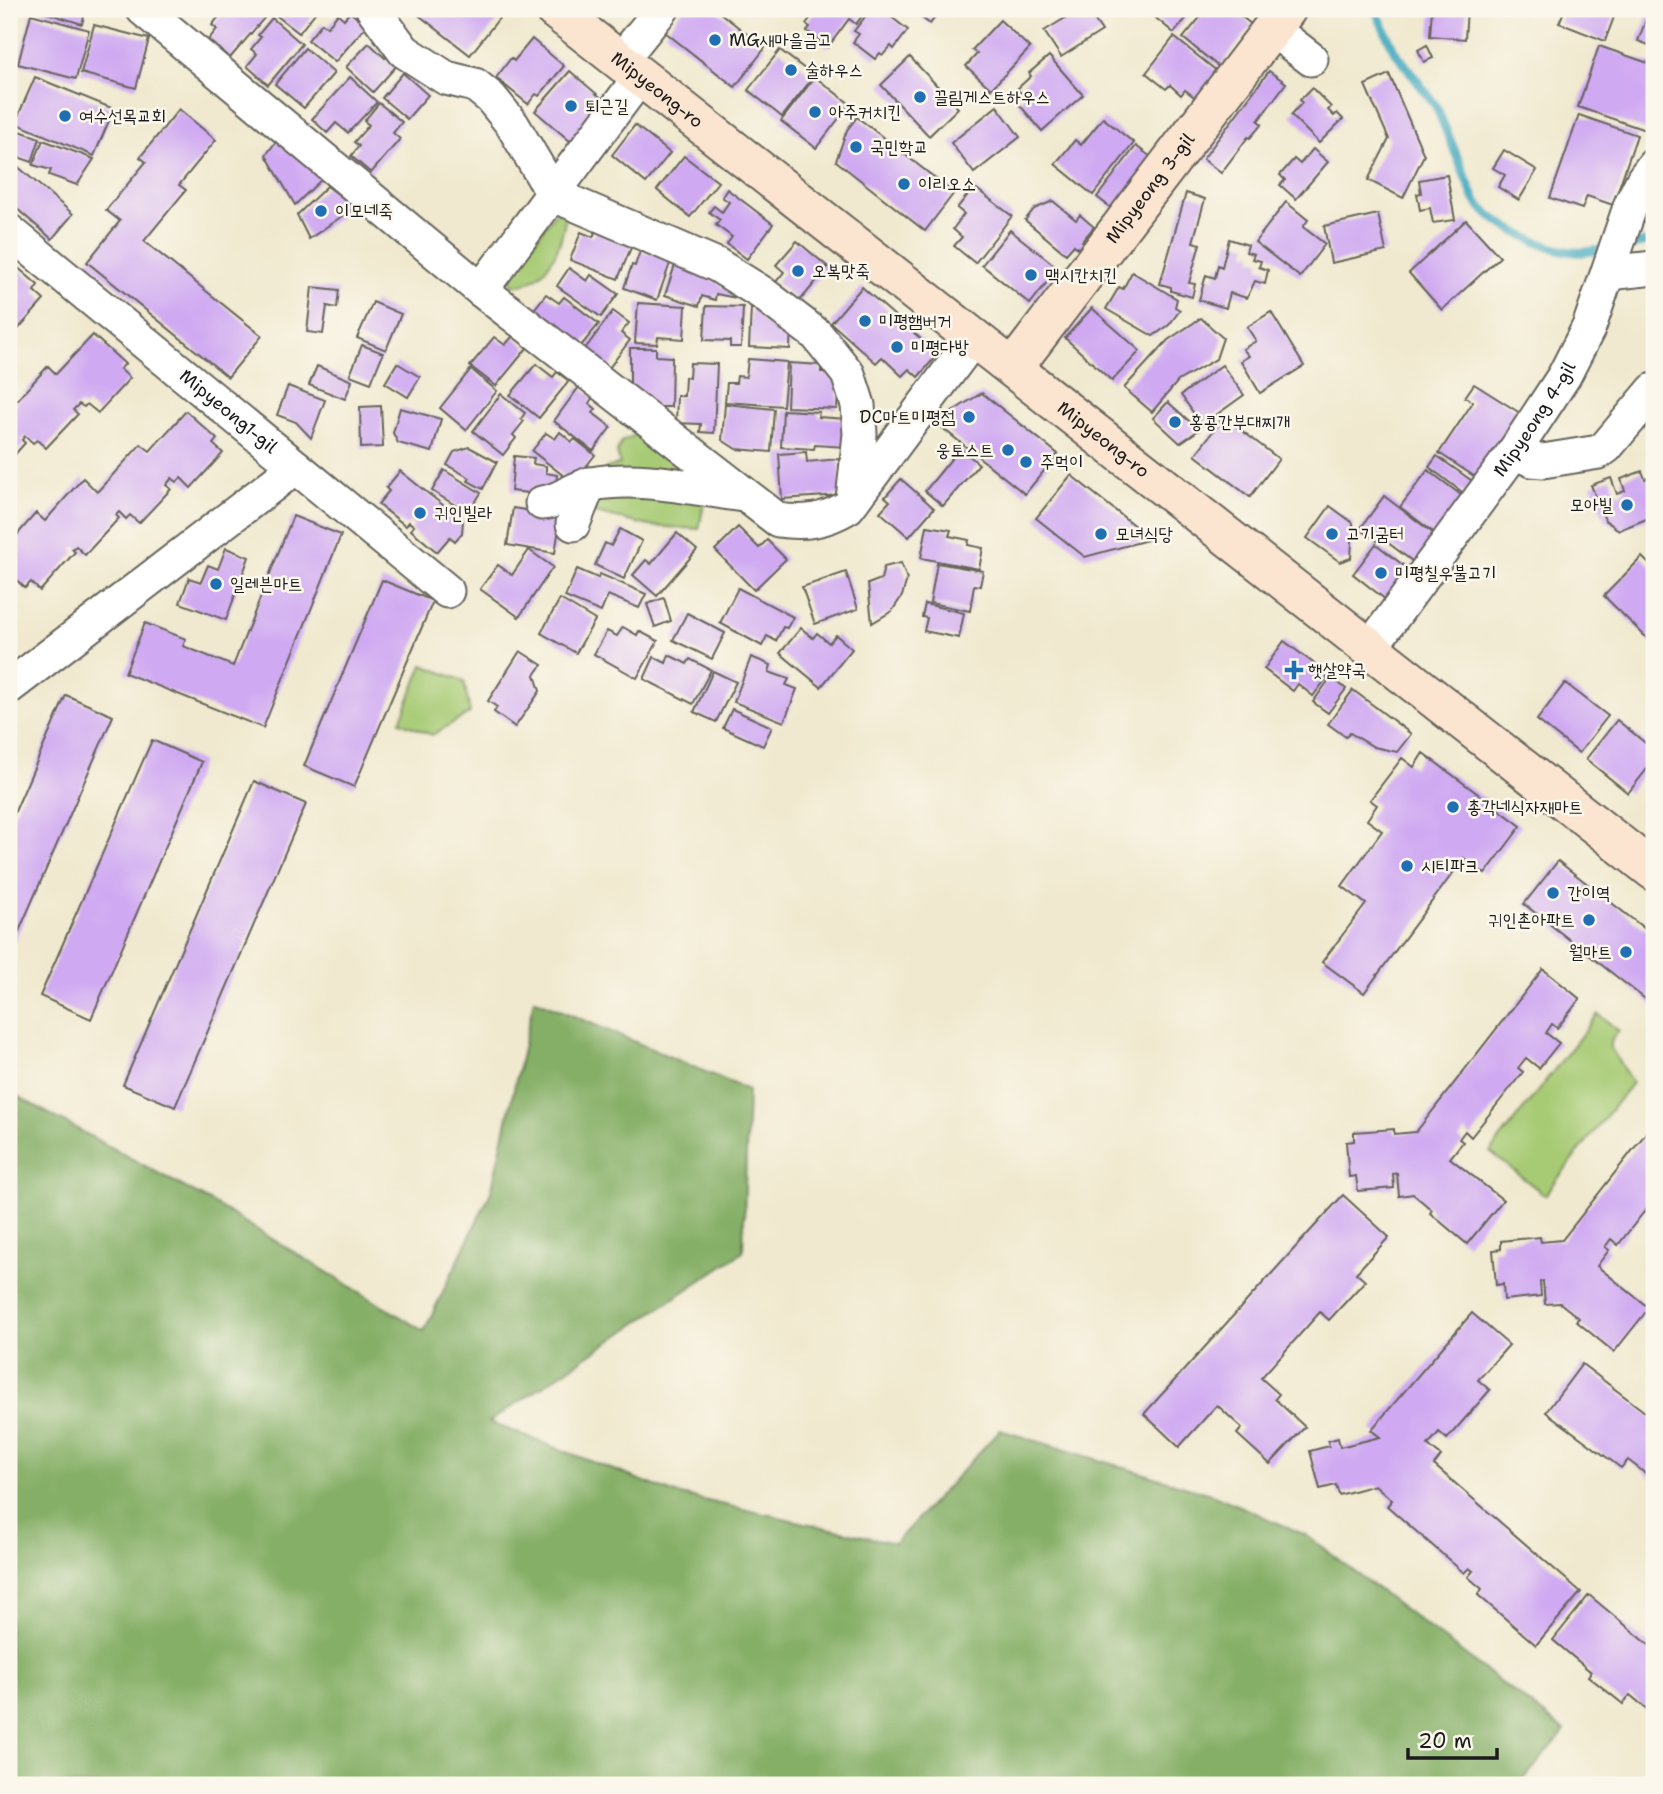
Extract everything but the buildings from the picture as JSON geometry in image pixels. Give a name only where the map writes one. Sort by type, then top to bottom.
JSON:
[{"type":"street","points":[[143,9],[481,290],[778,520],[797,523],[831,517],[848,507],[974,338]]},
{"type":"street","points":[[373,9],[404,51],[446,78],[475,85],[491,97],[512,124],[554,195],[718,265],[762,293],[817,335],[848,374],[858,405],[860,434],[853,500]]},
{"type":"street","name":"Mipyeong-ro","points":[[554,9],[1654,871]]},
{"type":"street","points":[[481,290],[554,195],[630,69],[662,9]]},
{"type":"street","points":[[1279,19],[1311,59]]},
{"type":"street","name":"Mipyeong 3-gil","points":[[1013,368],[1279,19]]},
{"type":"street","name":"Mipyeong 4-gil","points":[[1370,648],[1514,452],[1564,376],[1577,353],[1631,204],[1654,165]]},
{"type":"street","name":"Mipyeong1-gil","points":[[9,231],[447,591]]},
{"type":"street","points":[[1610,268],[1654,268]]},
{"type":"street","points":[[1514,452],[1532,460],[1543,461],[1599,452],[1654,390]]},
{"type":"street","points":[[9,687],[296,467]]},
{"type":"street","points":[[542,503],[554,501],[589,484],[628,480],[746,496]]},
{"type":"street","points":[[573,524],[589,484]]},
{"type":"green space","points":[[558,209],[566,214],[561,238],[552,260],[536,278],[513,286],[510,274]]},
{"type":"green space","points":[[642,432],[708,482],[699,529],[650,526],[583,510],[606,468],[620,464],[617,452],[622,441]]},
{"type":"green space","points":[[423,665],[464,681],[470,713],[432,735],[400,722]]},
{"type":"green space","points":[[534,999],[748,1090],[743,1252],[489,1422],[676,1494],[895,1543],[1000,1430],[1214,1495],[1306,1535],[1565,1731],[1519,1785],[9,1785],[9,1092],[208,1200],[424,1331],[491,1192]]},
{"type":"green space","points":[[1598,1014],[1619,1031],[1612,1039],[1610,1047],[1632,1083],[1545,1195],[1490,1152]]},
{"type":"waterway","points":[[1375,9],[1394,50],[1436,106],[1475,200],[1483,209],[1520,234],[1550,246],[1579,252],[1608,249]]},
{"type":"waterway","points":[[1625,246],[1654,241]]},
{"type":"place","name":"MG새마을금고","points":[[715,40]]},
{"type":"place","name":"술하우스","points":[[791,70]]},
{"type":"place","name":"끌림게스트하우스","points":[[920,97]]},
{"type":"place","name":"퇴근길","points":[[571,106]]},
{"type":"place","name":"아주커치킨","points":[[815,112]]},
{"type":"place","name":"여수선목교회","points":[[65,116]]},
{"type":"place","name":"국민학교","points":[[856,147]]},
{"type":"place","name":"이리오소","points":[[904,184]]},
{"type":"place","name":"이모네죽","points":[[321,211]]},
{"type":"place","name":"오복맛죽","points":[[798,271]]},
{"type":"place","name":"맥시칸치킨","points":[[1031,275]]},
{"type":"place","name":"미평햄버거","points":[[865,321]]},
{"type":"place","name":"미평다방","points":[[897,347]]},
{"type":"place","name":"DC마트미평점","points":[[969,417]]},
{"type":"place","name":"홍콩간부대찌개","points":[[1175,422]]},
{"type":"place","name":"웅토스트","points":[[1008,450]]},
{"type":"place","name":"주먹이","points":[[1026,462]]},
{"type":"place","name":"모아빌","points":[[1627,505]]},
{"type":"place","name":"귀인빌라","points":[[420,513]]},
{"type":"place","name":"모녀식당","points":[[1101,534]]},
{"type":"place","name":"고기굼터","points":[[1332,534]]},
{"type":"place","name":"미평칠우불고기","points":[[1381,573]]},
{"type":"place","name":"일레븐마트","points":[[216,584]]},
{"type":"place","name":"햇살약국","points":[[1294,670]]},
{"type":"place","name":"총각네식자재마트","points":[[1453,807]]},
{"type":"place","name":"시티파크","points":[[1407,866]]},
{"type":"place","name":"간이역","points":[[1553,893]]},
{"type":"place","name":"귀인촌아파트","points":[[1589,920]]},
{"type":"place","name":"월마트","points":[[1626,952]]}]
